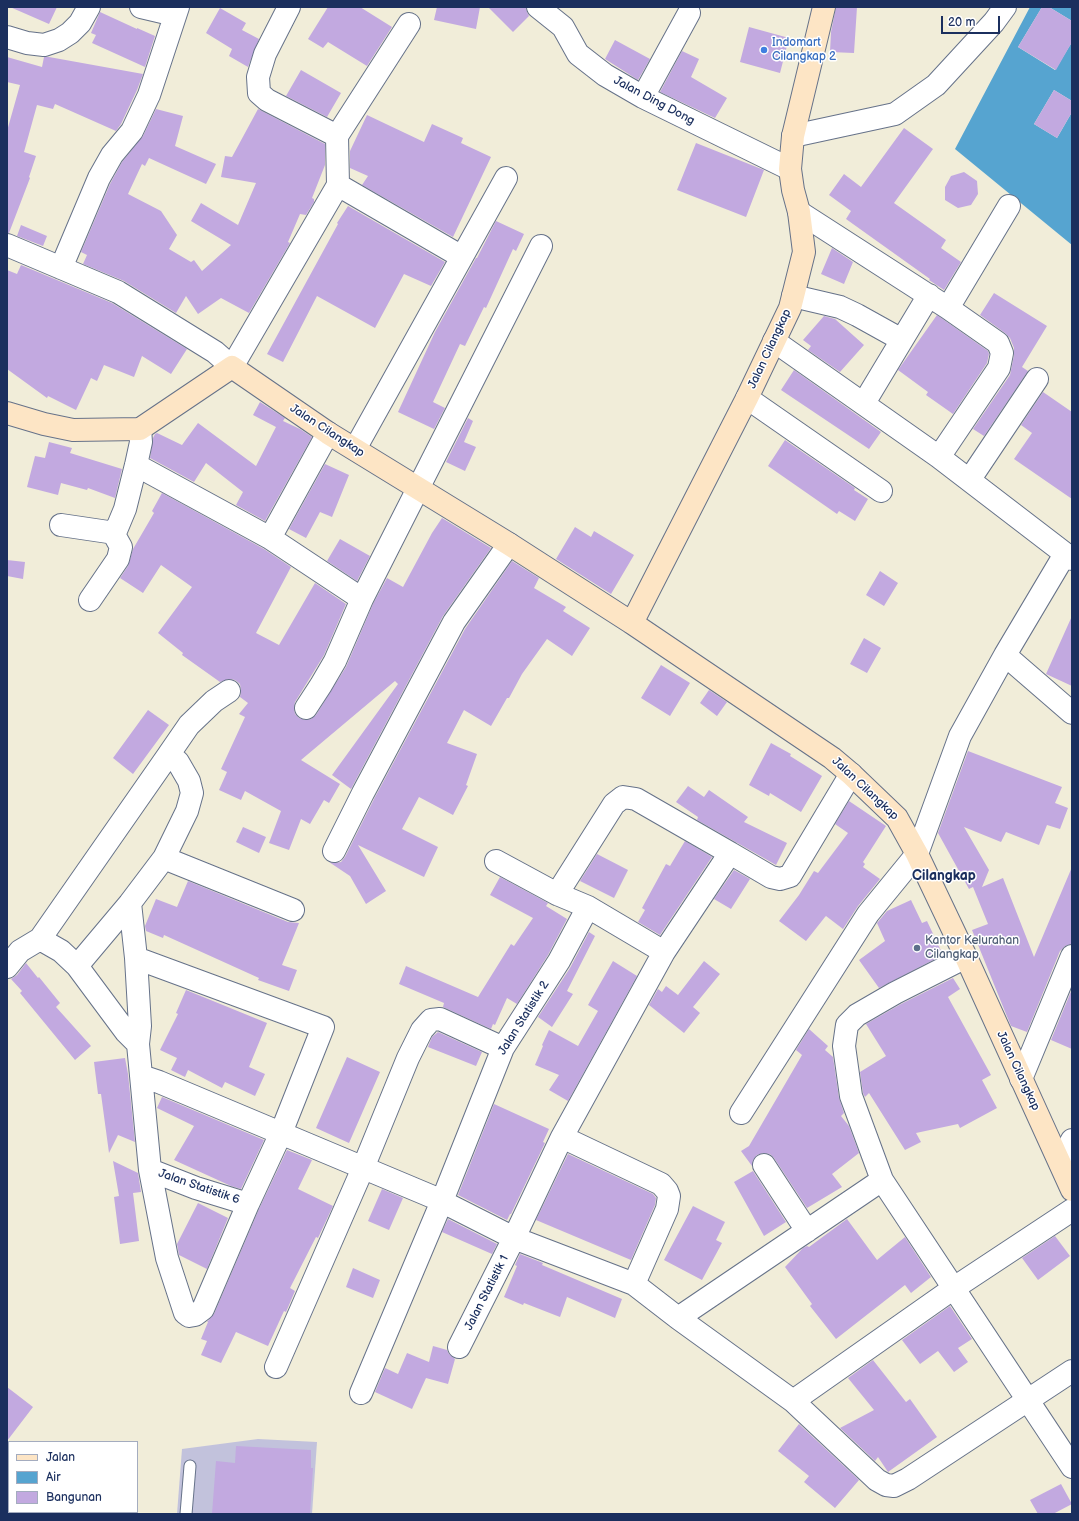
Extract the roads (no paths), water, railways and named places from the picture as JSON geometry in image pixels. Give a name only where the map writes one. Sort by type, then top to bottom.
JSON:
[{"type":"street","points":[[7,37],[27,43],[44,45],[59,40],[70,33],[80,23],[89,7]]},
{"type":"street","points":[[61,268],[99,178],[112,155],[132,131],[148,96],[177,11],[141,7]]},
{"type":"street","points":[[289,7],[265,54],[258,77],[259,94],[267,100],[337,136]]},
{"type":"street","name":"Jalan Ding Dong","points":[[538,7],[563,27],[578,54],[605,75],[643,97],[790,169]]},
{"type":"street","name":"Jalan Cilangkap","points":[[632,623],[747,398],[790,308],[804,252],[800,212],[792,190],[790,169],[793,136],[824,7]]},
{"type":"street","points":[[793,136],[895,114],[936,85],[994,22],[1005,7]]},
{"type":"street","points":[[643,97],[689,12]]},
{"type":"street","points":[[7,413],[44,424],[73,430],[140,430],[232,367],[338,185],[337,136],[409,24]]},
{"type":"street","points":[[354,449],[506,178]]},
{"type":"street","points":[[338,185],[462,257]]},
{"type":"street","points":[[948,308],[1009,206]]},
{"type":"street","points":[[800,212],[948,308],[998,343],[1002,353],[999,368],[939,457]]},
{"type":"street","points":[[7,245],[118,292],[214,352],[232,367]]},
{"type":"street","points":[[306,708],[335,660],[362,599],[541,246]]},
{"type":"street","points":[[793,296],[840,307],[902,340]]},
{"type":"street","points":[[864,403],[929,296]]},
{"type":"street","points":[[741,1113],[868,914],[917,854],[960,736],[1005,655],[1069,557],[970,479],[774,341]]},
{"type":"street","name":"Jalan Cilangkap","points":[[232,367],[328,433],[509,544],[632,623],[832,758],[898,818],[917,854],[966,957],[1072,1190]]},
{"type":"street","points":[[970,479],[1037,379]]},
{"type":"street","points":[[747,398],[881,491]]},
{"type":"street","points":[[90,600],[118,559],[121,547],[115,533],[125,509],[136,465],[141,442],[140,430]]},
{"type":"street","points":[[270,538],[328,433]]},
{"type":"street","points":[[136,465],[270,538],[362,599]]},
{"type":"street","points":[[61,525],[115,533]]},
{"type":"street","points":[[334,851],[363,793],[454,622],[509,544]]},
{"type":"street","points":[[1005,655],[1072,712]]},
{"type":"street","points":[[7,967],[20,951],[40,939],[189,725],[214,701],[229,691]]},
{"type":"street","points":[[77,966],[130,903],[164,858],[187,811],[192,793],[189,781],[178,762],[169,754]]},
{"type":"street","points":[[557,894],[614,804],[623,797],[636,799],[771,877],[780,879],[790,876],[851,774]]},
{"type":"street","name":"Jalan Statistik 1","points":[[459,1347],[514,1238],[562,1137],[664,952],[730,853]]},
{"type":"street","points":[[164,858],[293,910]]},
{"type":"street","points":[[496,861],[557,894],[588,907],[664,952]]},
{"type":"street","points":[[130,903],[136,958],[140,1026],[138,1044],[150,1170],[167,1258],[185,1314],[189,1316],[195,1315],[203,1309],[248,1204],[281,1133],[323,1027],[136,958]]},
{"type":"street","name":"Jalan Statistik 2","points":[[360,1393],[442,1201],[503,1048],[559,961],[588,907]]},
{"type":"street","points":[[40,939],[61,951],[77,966],[126,1032],[138,1044]]},
{"type":"street","points":[[1021,1079],[1072,956]]},
{"type":"street","points":[[966,957],[857,1014],[848,1025],[844,1046],[851,1096],[882,1180],[1072,1467]]},
{"type":"street","points":[[276,1367],[363,1168],[408,1058],[422,1030],[431,1020],[440,1019],[503,1048]]},
{"type":"street","points":[[142,1076],[442,1201],[514,1238],[634,1284],[678,1318],[793,1401],[878,1480],[886,1485],[894,1486],[908,1479],[1072,1371]]},
{"type":"street","points":[[562,1137],[661,1184],[667,1190],[669,1196],[667,1209],[634,1284]]},
{"type":"street","points":[[1060,1162],[1072,1140]]},
{"type":"street","points":[[764,1165],[806,1232]]},
{"type":"street","name":"Jalan Statistik 6","points":[[150,1170],[196,1188],[248,1204]]},
{"type":"street","points":[[678,1318],[882,1180]]},
{"type":"street","points":[[793,1401],[954,1288],[1072,1210]]},
{"type":"lane","points":[[186,1514],[190,1466]]},
{"type":"water","points":[[1030,7],[1042,7],[1018,47],[1055,70],[1072,42],[1072,101],[1054,90],[1034,124],[1057,138],[1072,112],[1072,245],[955,149]]},
{"type":"water","points":[[1049,7],[1072,7],[1072,21]]},
{"type":"place","name":"Indomart Cilangkap 2","points":[[764,50]]},
{"type":"place","name":"Kantor Kelurahan Cilangkap","points":[[917,948]]},
{"type":"district","name":"Cilangkap","points":[[944,876]]}]
